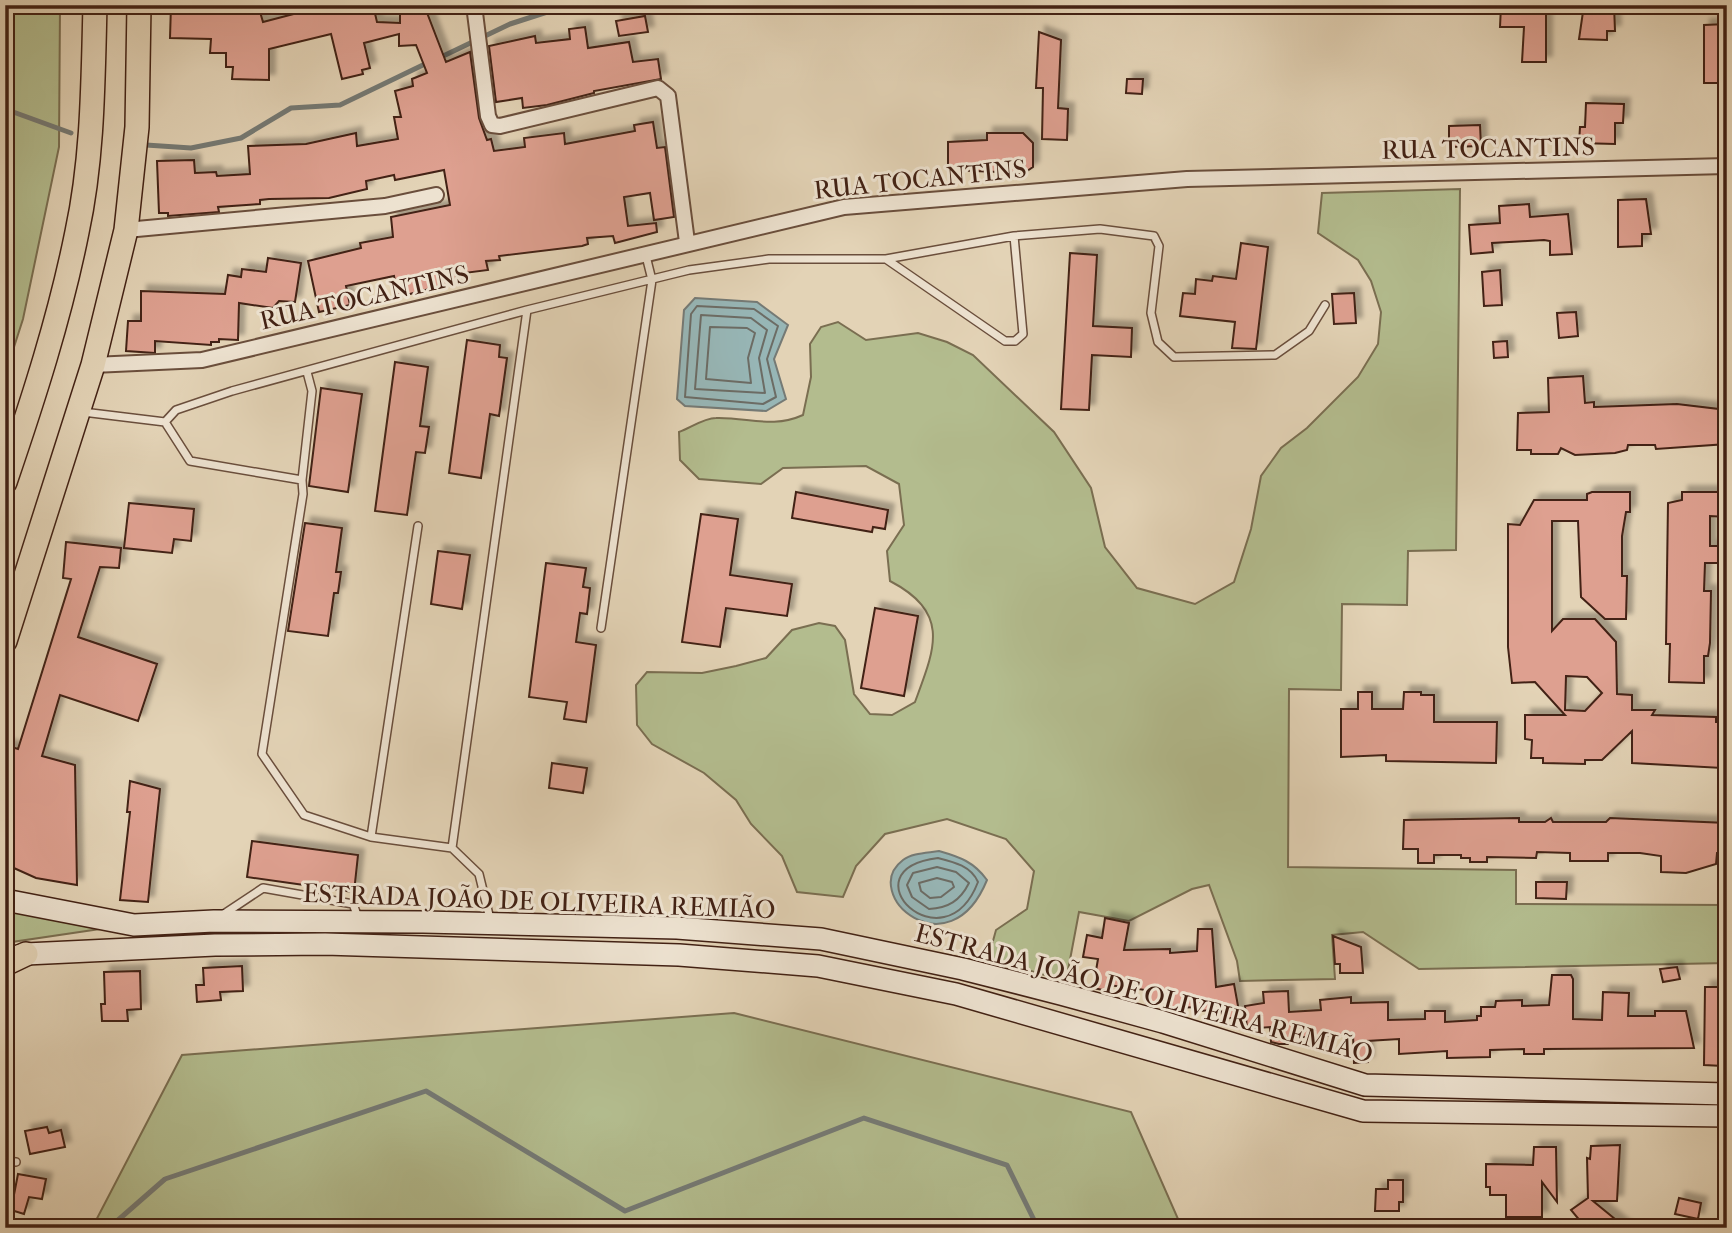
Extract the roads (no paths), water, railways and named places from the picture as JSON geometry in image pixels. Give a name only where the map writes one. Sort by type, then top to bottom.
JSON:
[{"type":"main road","points":[[5,482],[58,314],[78,230],[93,118],[95,5]]},
{"type":"main road","points":[[5,641],[93,365],[126,230],[137,127],[139,5]]},
{"type":"main road","name":"ESTRADA JOÃO DE OLIVEIRA REMIÃO","points":[[5,900],[134,925],[214,921],[491,924],[677,928],[821,939],[963,969],[1163,1022],[1365,1085],[1727,1094]]},
{"type":"main road","name":"ESTRADA JOÃO DE OLIVEIRA REMIÃO","points":[[12,959],[215,945],[361,945],[679,955],[818,966],[956,994],[1363,1111],[1727,1116]]},
{"type":"street","points":[[474,12],[488,116],[492,125],[500,126],[658,88],[664,90],[668,96],[687,242]]},
{"type":"street","name":"RUA TOCANTINS","points":[[93,365],[202,360],[421,310],[645,252],[844,207],[1187,179],[1727,166]]},
{"type":"street","points":[[126,230],[385,206],[436,195]]},
{"type":"lane","points":[[165,422],[176,410],[527,310],[689,270],[769,258],[886,259],[1014,236],[1100,229],[1154,236],[1159,246],[1151,313],[1158,342],[1174,358],[1275,355],[1309,331],[1325,306]]},
{"type":"lane","points":[[886,259],[1005,341],[1015,341],[1023,334],[1014,236]]},
{"type":"lane","points":[[601,628],[652,279],[645,252]]},
{"type":"lane","points":[[452,848],[527,310]]},
{"type":"lane","points":[[307,372],[312,391],[302,480],[303,494],[262,754],[304,815],[371,837],[452,848],[479,874],[491,924]]},
{"type":"lane","points":[[78,412],[165,422]]},
{"type":"lane","points":[[165,422],[190,461],[302,480]]},
{"type":"lane","points":[[371,837],[418,526]]},
{"type":"lane","points":[[214,921],[263,888],[353,904],[360,922],[361,945]]},
{"type":"lane","points":[[5,1161],[16,1162]]},
{"type":"water","points":[[695,298],[757,302],[788,325],[774,359],[786,399],[766,411],[685,406],[677,399],[684,310]]},
{"type":"water","points":[[939,851],[966,861],[987,880],[971,907],[952,921],[932,924],[914,918],[900,906],[892,891],[892,874],[907,858]]},
{"type":"waterway","points":[[439,58],[510,24],[569,5]]},
{"type":"waterway","points":[[146,145],[191,148],[241,138],[291,108],[340,105],[427,63]]},
{"type":"waterway","points":[[5,109],[71,133]]},
{"type":"waterway","points":[[109,1228],[165,1179],[426,1091],[625,1211],[864,1118],[1007,1165],[1038,1228]]}]
